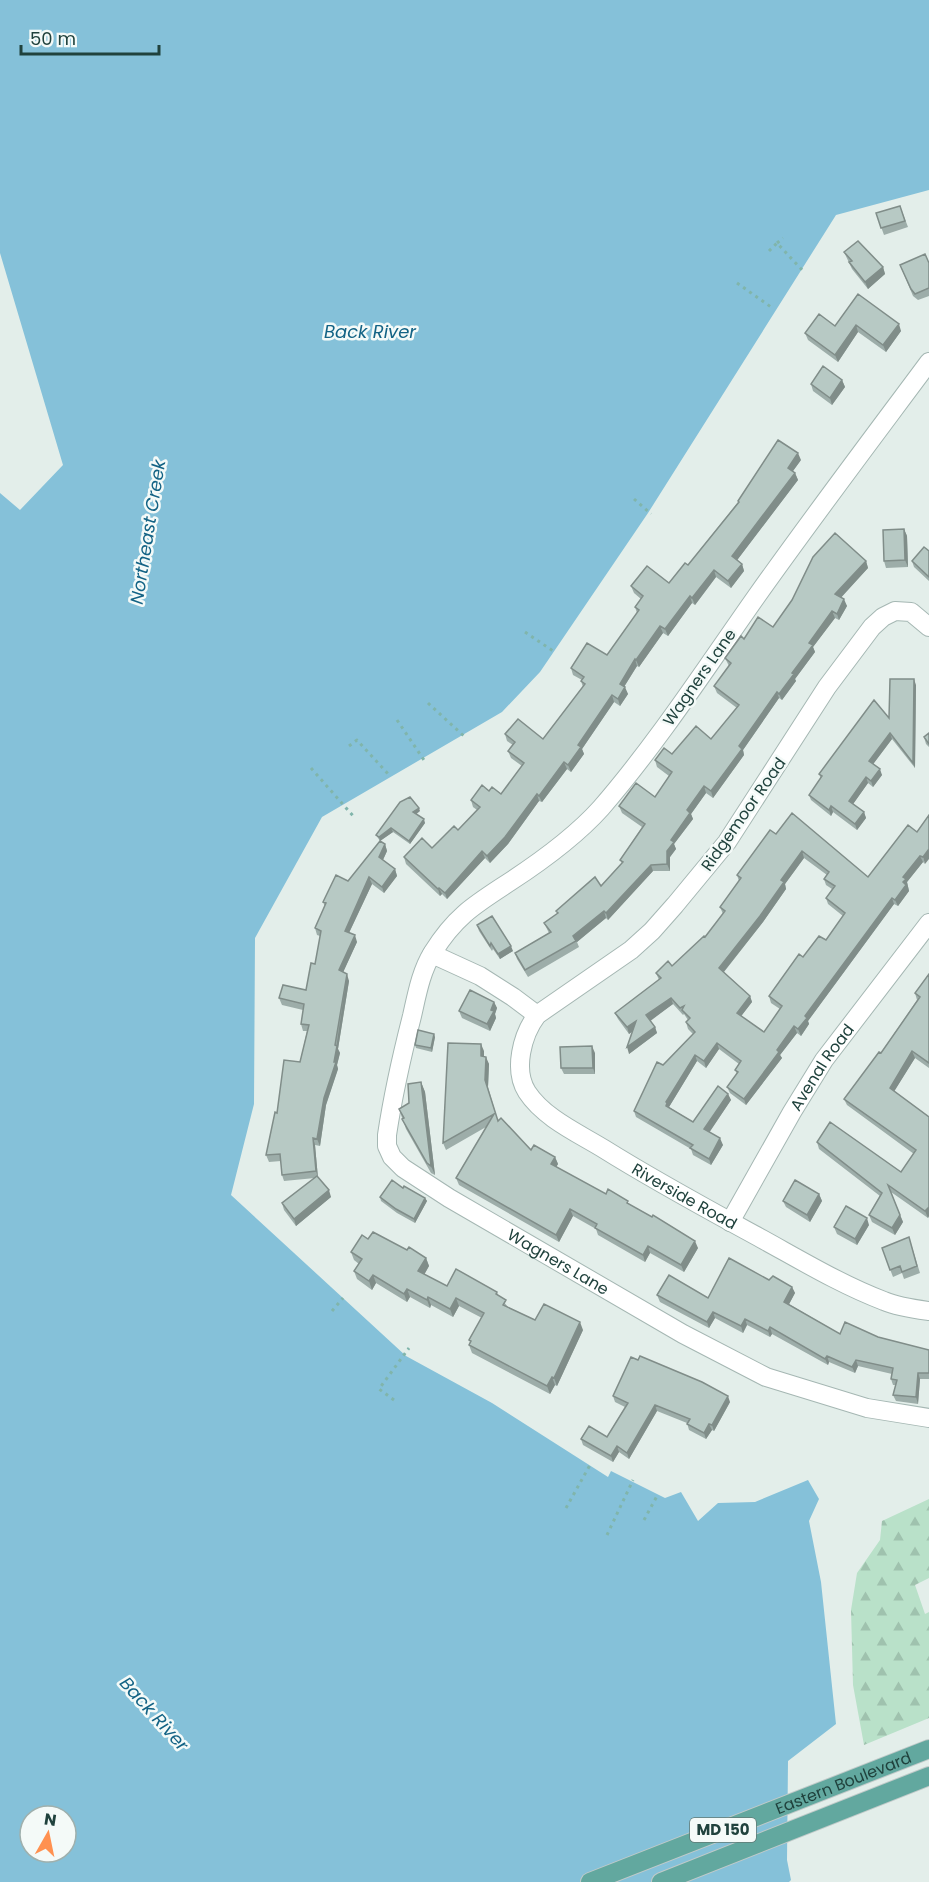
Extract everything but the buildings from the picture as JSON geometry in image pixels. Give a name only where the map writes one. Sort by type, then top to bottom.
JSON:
[{"type":"main road","name":"Eastern Boulevard","points":[[590,1882],[929,1749]]},
{"type":"main road","name":"Eastern Boulevard","points":[[661,1882],[927,1778]]},
{"type":"street","name":"Wagners Lane","points":[[929,362],[758,594],[679,708],[603,805],[583,828],[460,916],[432,954],[421,979],[414,1006],[387,1135],[387,1146],[392,1157],[403,1168],[449,1198],[683,1334],[766,1377],[867,1407],[929,1418]]},
{"type":"street","name":"Ridgemoor Road","points":[[537,1015],[631,950],[675,905],[727,842],[827,687],[872,627],[895,611],[911,612],[929,627]]},
{"type":"street","name":"Avenal Road","points":[[730,1222],[824,1060],[929,923]]},
{"type":"street","points":[[432,954],[480,976],[513,996],[537,1015]]},
{"type":"street","name":"Riverside Road","points":[[537,1015],[526,1034],[521,1060],[522,1083],[533,1100],[548,1114],[615,1156],[730,1222],[866,1293],[887,1302],[929,1311]]},
{"type":"path","points":[[769,251],[783,238]]},
{"type":"path","points":[[777,243],[804,272]]},
{"type":"path","points":[[737,283],[771,307]]},
{"type":"path","points":[[634,499],[651,514]]},
{"type":"path","points":[[525,632],[555,653]]},
{"type":"path","points":[[428,703],[466,738]]},
{"type":"path","points":[[397,720],[426,763]]},
{"type":"path","points":[[349,746],[357,740],[389,775]]},
{"type":"path","points":[[311,768],[354,817]]},
{"type":"path","points":[[332,1311],[343,1298]]},
{"type":"path","points":[[394,1400],[379,1389],[409,1348]]},
{"type":"path","points":[[566,1508],[590,1466]]},
{"type":"path","points":[[607,1535],[633,1480]]},
{"type":"path","points":[[644,1520],[657,1496]]},
{"type":"green space","points":[[929,1499],[929,1578],[915,1585],[925,1614],[929,1612],[929,1718],[864,1745],[853,1685],[851,1610],[857,1573],[880,1540],[882,1521]]},
{"type":"water","name":"Back River","points":[[0,0],[929,0],[929,190],[836,215],[648,513],[540,672],[502,712],[322,817],[255,938],[254,1104],[231,1195],[406,1356],[492,1403],[608,1477],[611,1471],[665,1498],[681,1492],[698,1521],[718,1503],[755,1502],[808,1480],[819,1499],[809,1521],[821,1582],[836,1724],[788,1761],[787,1860],[791,1880],[789,1882],[0,1882],[0,493],[20,510],[63,465],[0,253]]},
{"type":"water label","name":"Northeast Creek","points":[[148,532]]}]
